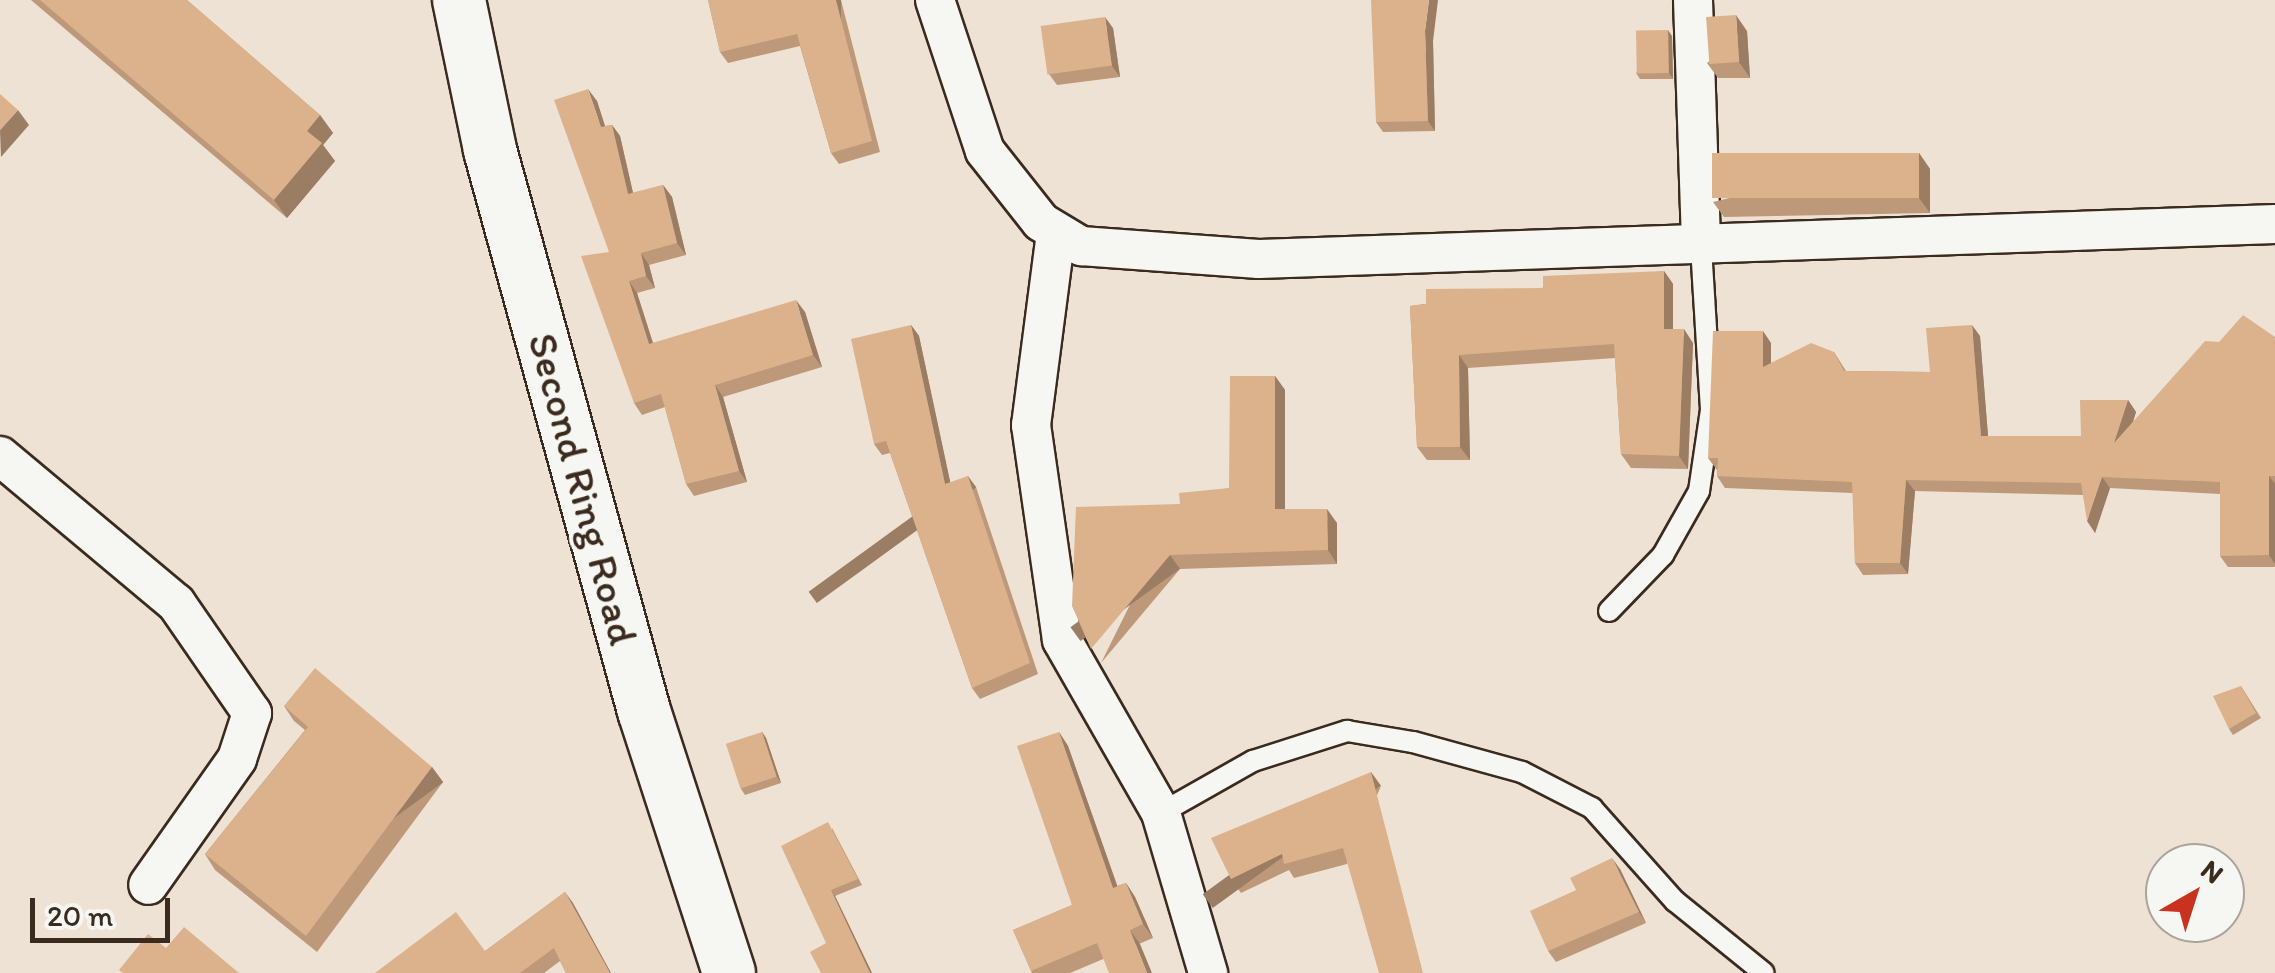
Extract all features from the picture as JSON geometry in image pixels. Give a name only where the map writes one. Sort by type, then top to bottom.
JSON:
[{"type":"main road","name":"Second Ring Road","points":[[459,0],[490,150],[644,711],[729,973]]},
{"type":"street","points":[[935,0],[984,151],[1056,233],[1122,253],[1259,259],[2275,224]]},
{"type":"street","points":[[1693,0],[1701,245]]},
{"type":"street","points":[[1056,233],[1032,425],[1047,557],[1062,640],[1161,813],[1208,973]]},
{"type":"street","points":[[0,456],[176,603],[252,713],[237,759],[148,885]]},
{"type":"lane","points":[[1609,611],[1663,555],[1699,491],[1711,410],[1701,245]]},
{"type":"lane","points":[[1161,813],[1252,762],[1347,731],[1413,742],[1522,772],[1592,808],[1675,901],[1764,973]]},
{"type":"building","points":[[40,0],[187,0],[320,115],[307,131],[322,143],[274,200]]},
{"type":"building","points":[[708,0],[836,0],[872,141],[831,153],[797,34],[720,52]]},
{"type":"building","points":[[1371,0],[1429,0],[1425,31],[1428,121],[1376,122]]},
{"type":"building","points":[[1736,15],[1739,62],[1709,64],[1706,17]]},
{"type":"building","points":[[1105,17],[1112,66],[1047,75],[1041,26]]},
{"type":"building","points":[[1668,30],[1669,73],[1637,74],[1636,31]]},
{"type":"building","points":[[588,89],[601,127],[612,125],[628,194],[663,185],[677,243],[641,253],[646,276],[629,281],[649,344],[796,300],[813,355],[715,385],[739,471],[686,484],[661,394],[634,403],[581,256],[609,252],[554,100]]},
{"type":"building","points":[[0,94],[18,110],[0,130]]},
{"type":"building","points":[[1712,153],[1919,153],[1919,198],[1712,198]]},
{"type":"building","points":[[1664,271],[1664,329],[1684,329],[1679,456],[1621,454],[1614,344],[1459,355],[1460,447],[1417,447],[1410,306],[1426,304],[1426,289],[1543,288],[1543,276]]},
{"type":"building","points":[[2243,315],[2275,337],[2275,476],[2269,476],[2269,555],[2220,556],[2220,482],[2102,477],[2087,521],[2081,483],[1906,480],[1900,563],[1855,563],[1852,482],[1717,476],[1718,458],[1708,458],[1713,331],[1763,331],[1763,367],[1811,343],[1834,352],[1844,371],[1930,372],[1926,328],[1972,325],[1981,436],[2081,436],[2080,400],[2128,400],[2114,443],[2205,341],[2219,342]]},
{"type":"building","points":[[911,325],[945,484],[968,476],[1030,663],[972,688],[886,441],[874,444],[851,339]]},
{"type":"building","points":[[1230,376],[1275,376],[1275,509],[1327,509],[1328,550],[1170,555],[1091,649],[1072,606],[1076,507],[1180,504],[1179,493],[1229,488]]},
{"type":"building","points":[[315,668],[432,767],[306,936],[205,854],[308,727],[284,706]]},
{"type":"building","points":[[2241,686],[2256,713],[2229,729],[2213,696]]},
{"type":"building","points":[[762,732],[777,777],[740,788],[726,744]]},
{"type":"building","points":[[1059,732],[1113,888],[1126,883],[1143,924],[1130,930],[1147,973],[1109,973],[1097,943],[1031,971],[1013,930],[1072,905],[1017,746]]},
{"type":"building","points":[[1371,772],[1423,973],[1379,973],[1343,848],[1284,864],[1282,854],[1231,879],[1211,838]]},
{"type":"building","points":[[828,822],[858,879],[831,890],[870,973],[821,973],[810,952],[826,943],[781,846]]},
{"type":"building","points":[[1612,858],[1639,912],[1548,951],[1530,911],[1576,890],[1570,878]]},
{"type":"building","points":[[565,892],[610,973],[566,973],[554,948],[520,973],[375,973],[456,912],[485,951]]},
{"type":"building","points":[[184,927],[239,973],[119,970],[148,934],[166,948]]}]
